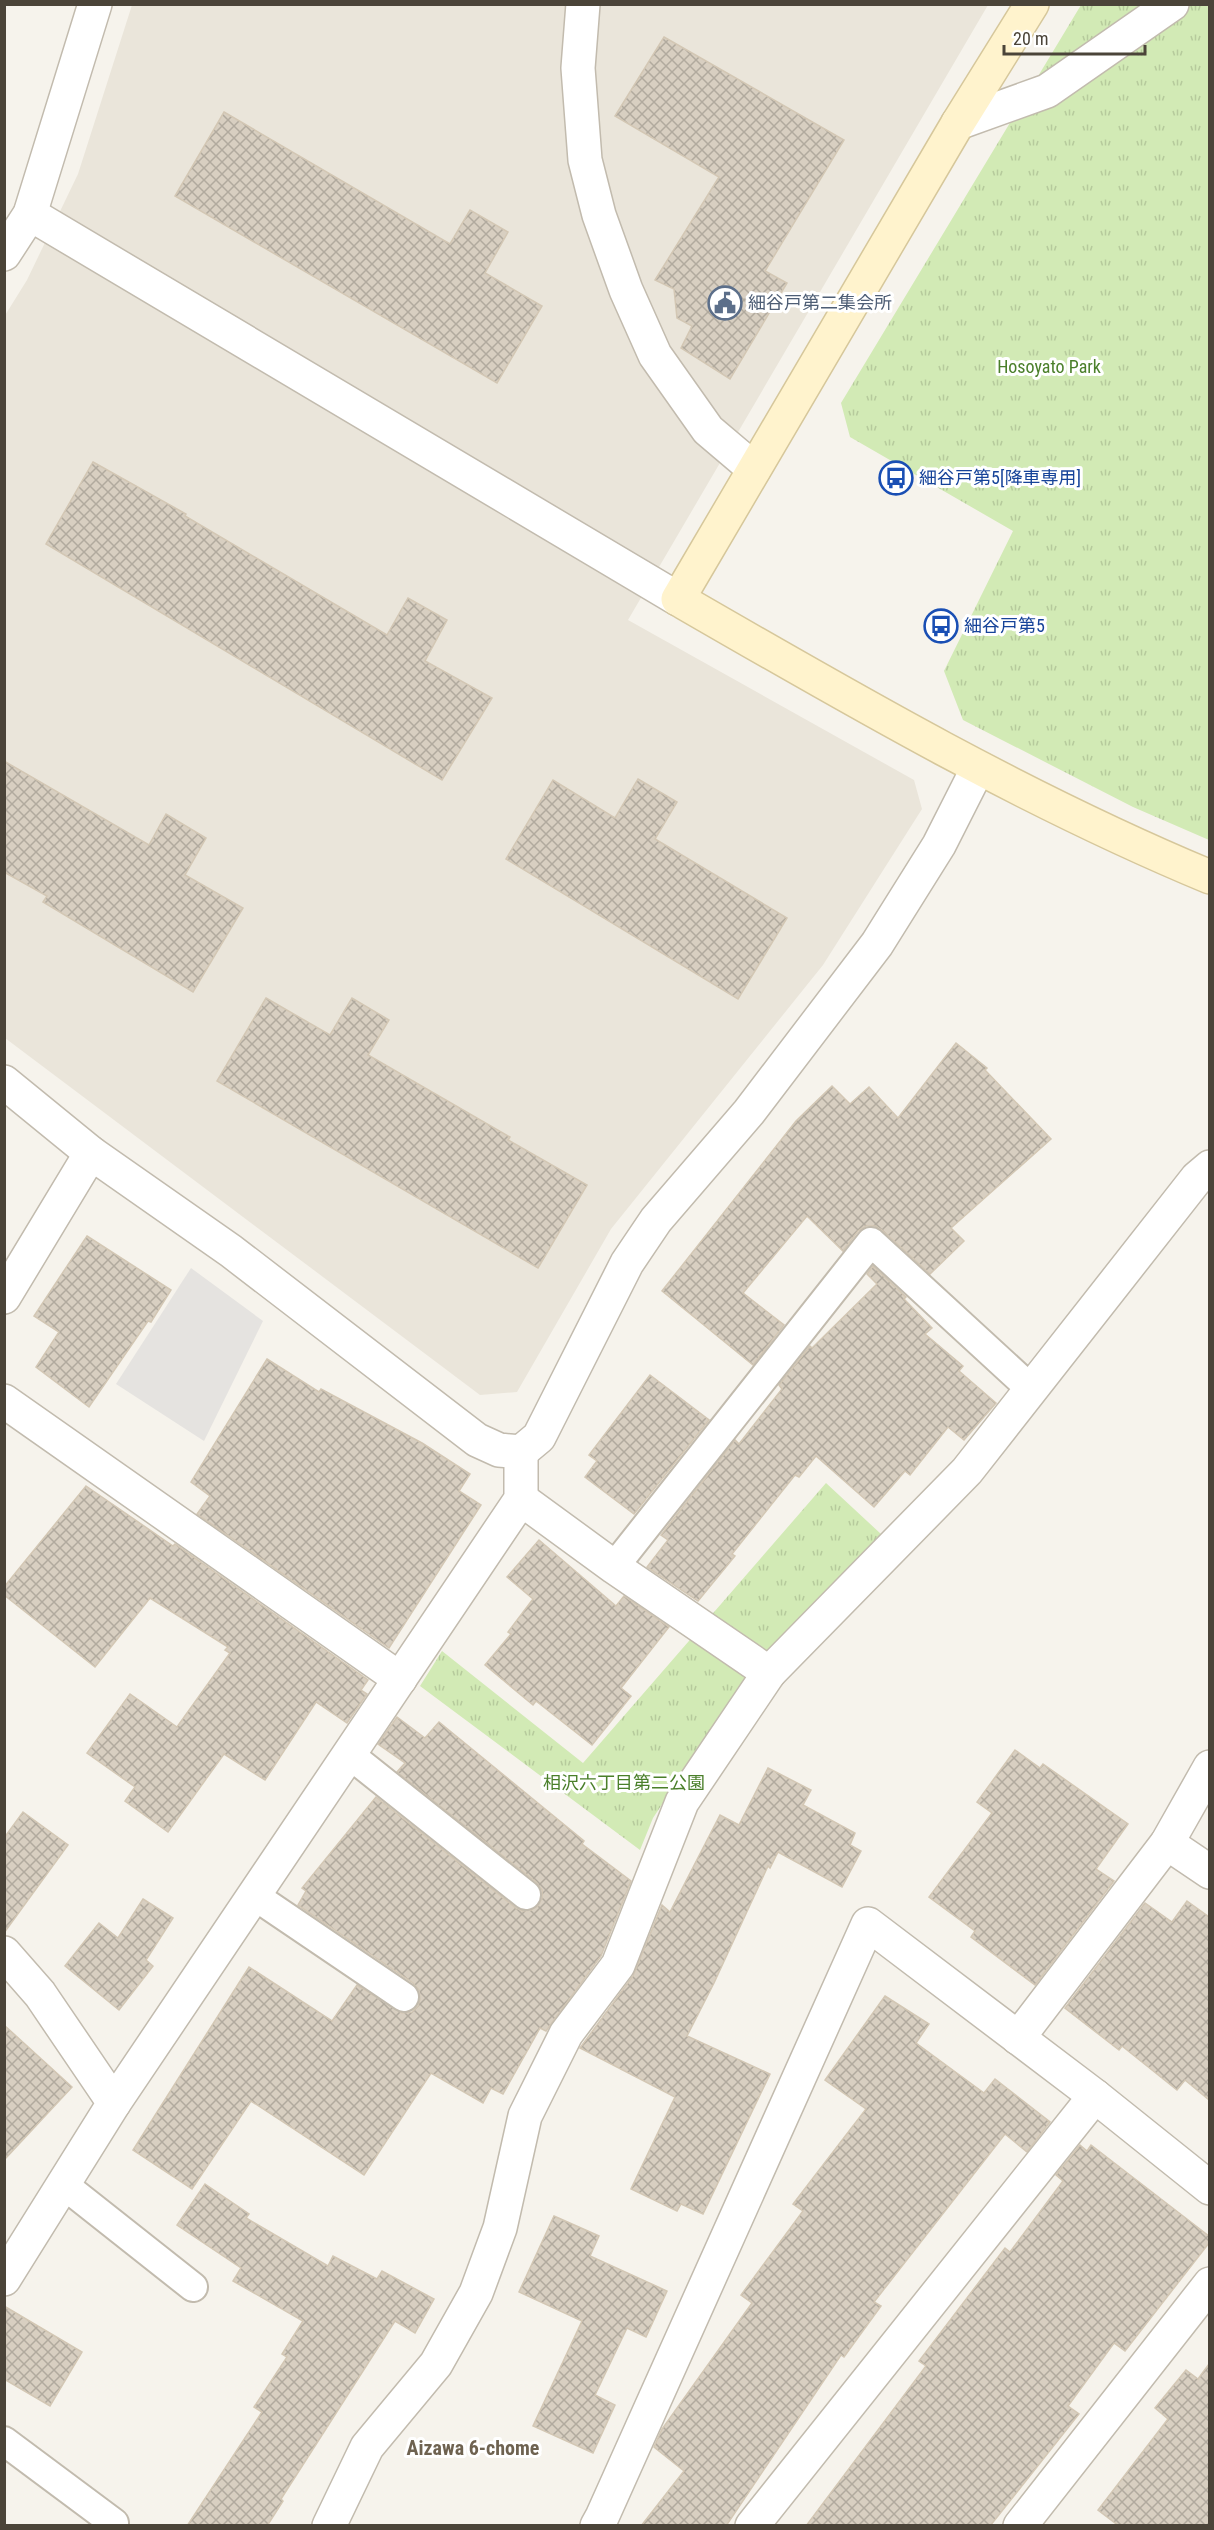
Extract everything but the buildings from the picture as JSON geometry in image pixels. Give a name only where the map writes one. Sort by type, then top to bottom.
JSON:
[{"type":"street","points":[[4,254],[30,214],[95,4]]},
{"type":"street","points":[[583,4],[579,68],[584,148],[599,215],[626,290],[655,355],[708,430],[754,469]]},
{"type":"street","points":[[678,598],[958,123],[1032,4]]},
{"type":"street","points":[[958,123],[1047,91],[1172,4]]},
{"type":"street","points":[[30,214],[851,699],[978,768],[1155,855],[1209,878]]},
{"type":"street","points":[[4,1082],[91,1153],[231,1251],[477,1440],[499,1450],[521,1452],[538,1437],[627,1263],[656,1220],[749,1112],[877,944],[939,845],[978,768]]},
{"type":"street","points":[[4,1297],[91,1153]]},
{"type":"street","points":[[329,2526],[367,2447],[436,2364],[476,2293],[500,2228],[525,2116],[566,2034],[618,1965],[682,1802],[769,1673],[967,1471],[1197,1178],[1209,1167]]},
{"type":"street","points":[[4,1401],[400,1679]]},
{"type":"street","points":[[4,2279],[114,2103],[521,1499],[521,1452]]},
{"type":"street","points":[[521,1499],[614,1567],[769,1673]]},
{"type":"street","points":[[1018,2038],[1167,1843],[1209,1767]]},
{"type":"street","points":[[1167,1843],[1209,1872]]},
{"type":"street","points":[[597,2526],[868,1924],[1095,2096],[1209,2188]]},
{"type":"street","points":[[4,1953],[40,1994],[114,2103]]},
{"type":"street","points":[[752,2526],[1095,2096]]},
{"type":"street","points":[[1020,2526],[1209,2284]]},
{"type":"lane","points":[[614,1567],[871,1242],[1032,1390]]},
{"type":"lane","points":[[350,1755],[526,1895]]},
{"type":"lane","points":[[255,1896],[404,1998]]},
{"type":"lane","points":[[64,2185],[193,2287]]},
{"type":"lane","points":[[4,2441],[114,2523]]},
{"type":"shaded area","points":[[132,5],[988,5],[628,620],[914,780],[922,809],[823,965],[611,1229],[517,1392],[480,1395],[5,1038],[4,317],[27,280],[78,174]]},
{"type":"shaded area","points":[[191,1268],[263,1321],[204,1441],[116,1384]]},
{"type":"green space","name":"Hosoyato Park","points":[[1081,5],[1209,5],[1209,840],[1133,807],[963,720],[944,671],[1013,531],[850,437],[841,403]]},
{"type":"green space","name":"相沢六丁目第二公園","points":[[826,1483],[881,1534],[737,1691],[653,1818],[640,1850],[420,1686],[442,1651],[583,1763]]},
{"type":"place","name":"細谷戸第二集会所","points":[[725,303]]},
{"type":"place","name":"細谷戸第5[降車専用]","points":[[896,478]]},
{"type":"place","name":"細谷戸第5","points":[[941,626]]},
{"type":"district","name":"Aizawa 6-chome","points":[[473,2448]]}]
